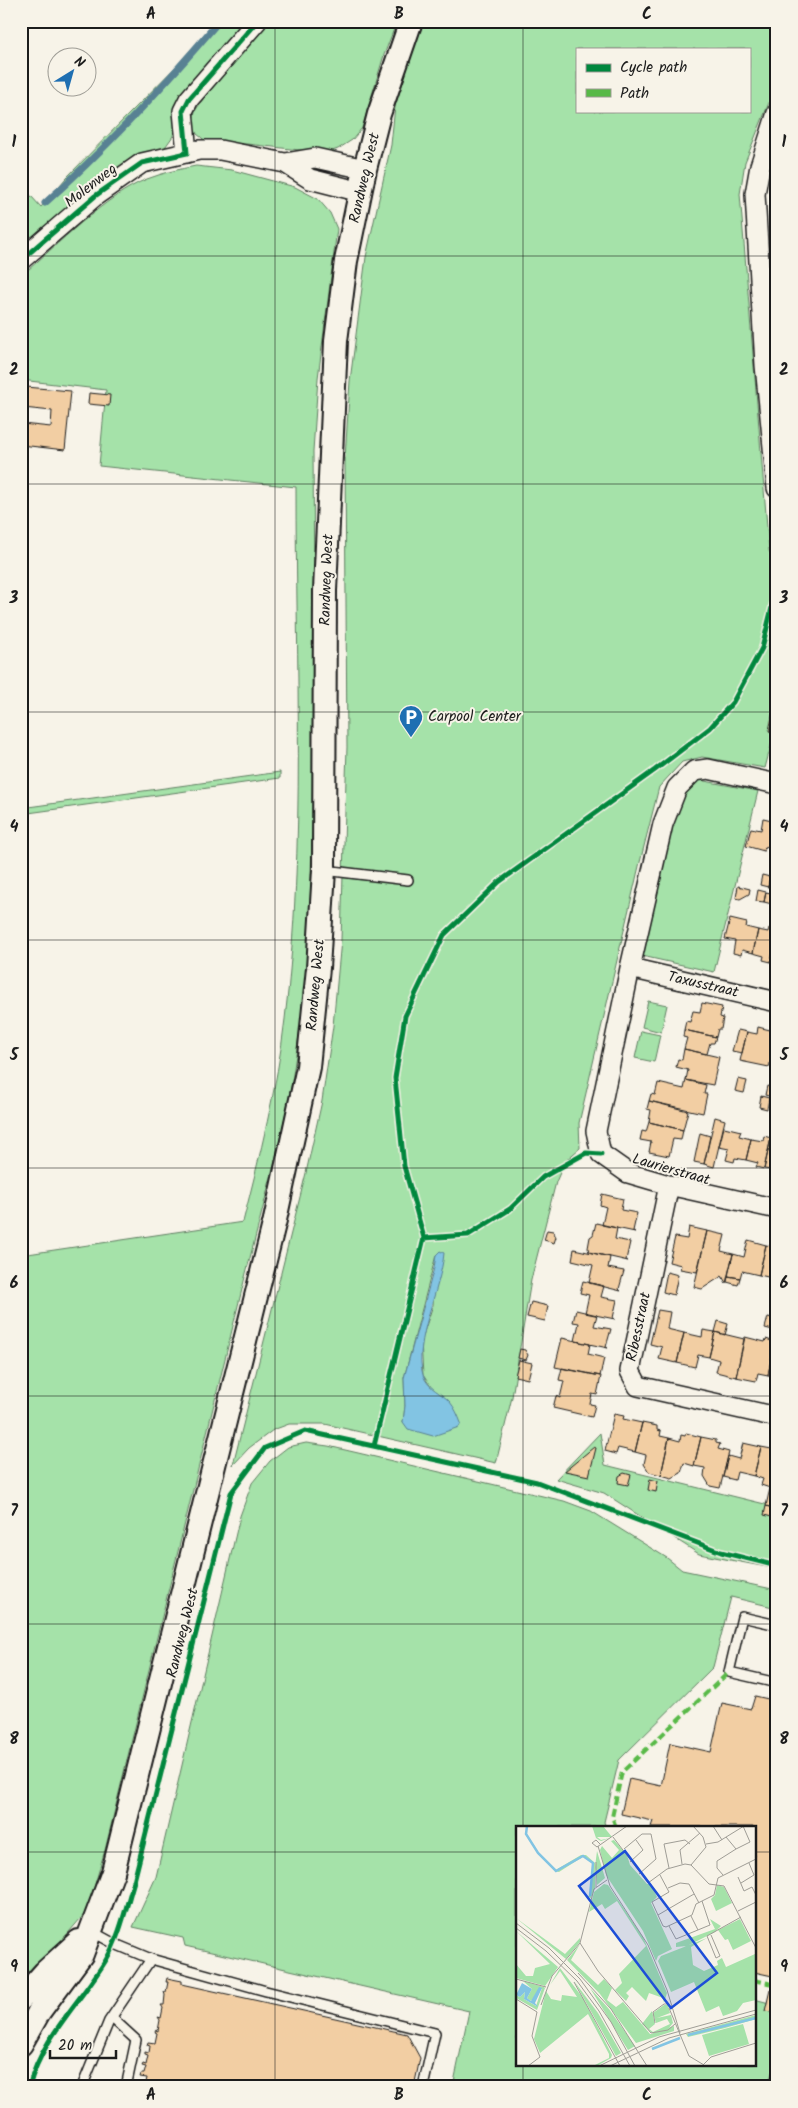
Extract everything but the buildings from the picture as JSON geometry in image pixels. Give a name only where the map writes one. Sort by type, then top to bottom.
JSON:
[{"type":"street","points":[[188,153],[183,111],[188,100],[257,21]]},
{"type":"street","name":"Randweg West","points":[[21,2044],[39,2012],[82,1954],[113,1872],[275,1220],[308,1067],[318,968],[324,870],[325,591],[336,341],[346,261],[366,169],[379,114],[411,21]]},
{"type":"street","points":[[777,113],[768,165],[755,194],[771,364],[777,488]]},
{"type":"street","name":"Molenweg","points":[[21,260],[95,196],[142,163],[188,153],[220,150],[246,153],[285,163],[310,179],[361,192]]},
{"type":"street","name":"Molenweg","points":[[285,163],[315,158],[366,169]]},
{"type":"street","name":"Laurierstraat","points":[[777,784],[708,769],[694,771],[677,788],[664,824],[630,968],[596,1131],[602,1154],[628,1173],[669,1185],[777,1209]]},
{"type":"street","name":"Taxusstraat","points":[[630,968],[777,1002]]},
{"type":"street","name":"Ribesstraat","points":[[669,1185],[630,1371],[638,1386],[777,1418]]},
{"type":"street","name":"Randweg West","points":[[21,1999],[45,1972],[90,1930]]},
{"type":"lane","points":[[324,870],[408,880]]},
{"type":"lane","points":[[777,1625],[742,1617],[729,1672],[777,1683]]},
{"type":"lane","points":[[90,1930],[115,1944],[151,1959],[266,1991],[435,2033],[423,2087]]},
{"type":"lane","points":[[82,2087],[112,2018],[151,1959]]},
{"type":"lane","points":[[112,2018],[136,2040],[126,2087]]},
{"type":"green space","points":[[217,21],[248,21],[178,112],[173,136],[163,150],[147,153],[112,171],[32,237],[21,230],[21,185],[41,207],[66,178],[199,43]]},
{"type":"green space","points":[[265,21],[397,21],[384,55],[362,128],[352,140],[338,149],[326,153],[247,144],[207,142],[197,134],[192,125],[195,111],[207,93]]},
{"type":"green space","points":[[423,21],[777,21],[777,83],[745,162],[740,194],[769,551],[777,565],[777,723],[765,768],[702,757],[682,762],[659,787],[579,1123],[580,1148],[565,1161],[556,1182],[531,1280],[512,1397],[496,1463],[325,1424],[289,1424],[273,1430],[249,1448],[233,1465],[306,1173],[322,1101],[333,1026],[341,940],[347,747],[345,458],[350,381],[366,257],[391,145],[395,106]],"holes":[[[436,1255],[433,1305],[421,1341],[423,1375],[435,1393],[449,1401],[403,1422],[405,1406],[404,1378]]]},
{"type":"green space","points":[[196,166],[232,170],[295,187],[318,199],[330,213],[337,229],[318,378],[313,451],[315,747],[309,938],[301,1022],[290,1094],[274,1165],[105,1850],[87,1911],[21,1988],[21,1255],[243,1222],[273,1096],[282,1045],[292,953],[298,820],[296,487],[99,466],[106,390],[21,380],[21,276],[82,222],[115,197],[147,179],[171,171]]},
{"type":"green space","points":[[280,772],[280,778],[21,814],[21,808]]},
{"type":"green space","points":[[699,780],[758,791],[714,972],[642,956],[679,799],[692,783]]},
{"type":"green space","points":[[648,1001],[667,1005],[661,1032],[642,1027]]},
{"type":"green space","points":[[641,1031],[660,1035],[654,1062],[635,1058]]},
{"type":"green space","points":[[600,1433],[605,1465],[777,1507],[777,1569],[699,1554],[604,1493],[556,1479]]},
{"type":"green space","points":[[306,1443],[328,1446],[564,1501],[591,1511],[667,1558],[682,1570],[777,1590],[777,1608],[731,1597],[713,1667],[619,1760],[604,1822],[606,1826],[516,1826],[516,2066],[756,2066],[756,2000],[777,2005],[777,2087],[453,2087],[469,2011],[185,1946],[183,1938],[133,1927],[156,1877],[240,1516],[252,1483],[270,1461],[288,1447]]},
{"type":"water","points":[[440,1251],[444,1253],[442,1267],[424,1331],[421,1362],[425,1380],[450,1402],[461,1423],[459,1427],[433,1436],[408,1429],[403,1422],[405,1406],[404,1378],[436,1255]]},
{"type":"waterway","points":[[45,203],[135,115],[219,21]]},
{"type":"marked path","points":[[616,1826],[612,1817],[622,1772],[729,1672]]},
{"type":"marked path","points":[[756,1980],[777,1985]]},
{"type":"cycle path","points":[[21,260],[95,196],[142,163],[187,153],[183,111],[189,99],[257,21]]},
{"type":"cycle path","points":[[374,1446],[424,1238],[404,1166],[395,1078],[405,1016],[444,935],[499,882],[655,770],[710,728],[733,702],[762,648],[777,587]]},
{"type":"cycle path","points":[[424,1238],[468,1235],[510,1209],[543,1177],[586,1153],[601,1154]]},
{"type":"cycle path","points":[[29,2087],[35,2069],[52,2036],[96,1976],[111,1951],[119,1931],[134,1881],[231,1493],[265,1448],[305,1431],[537,1482],[721,1552],[777,1566]]},
{"type":"place","name":"Carpool Center","points":[[411,738]]}]
